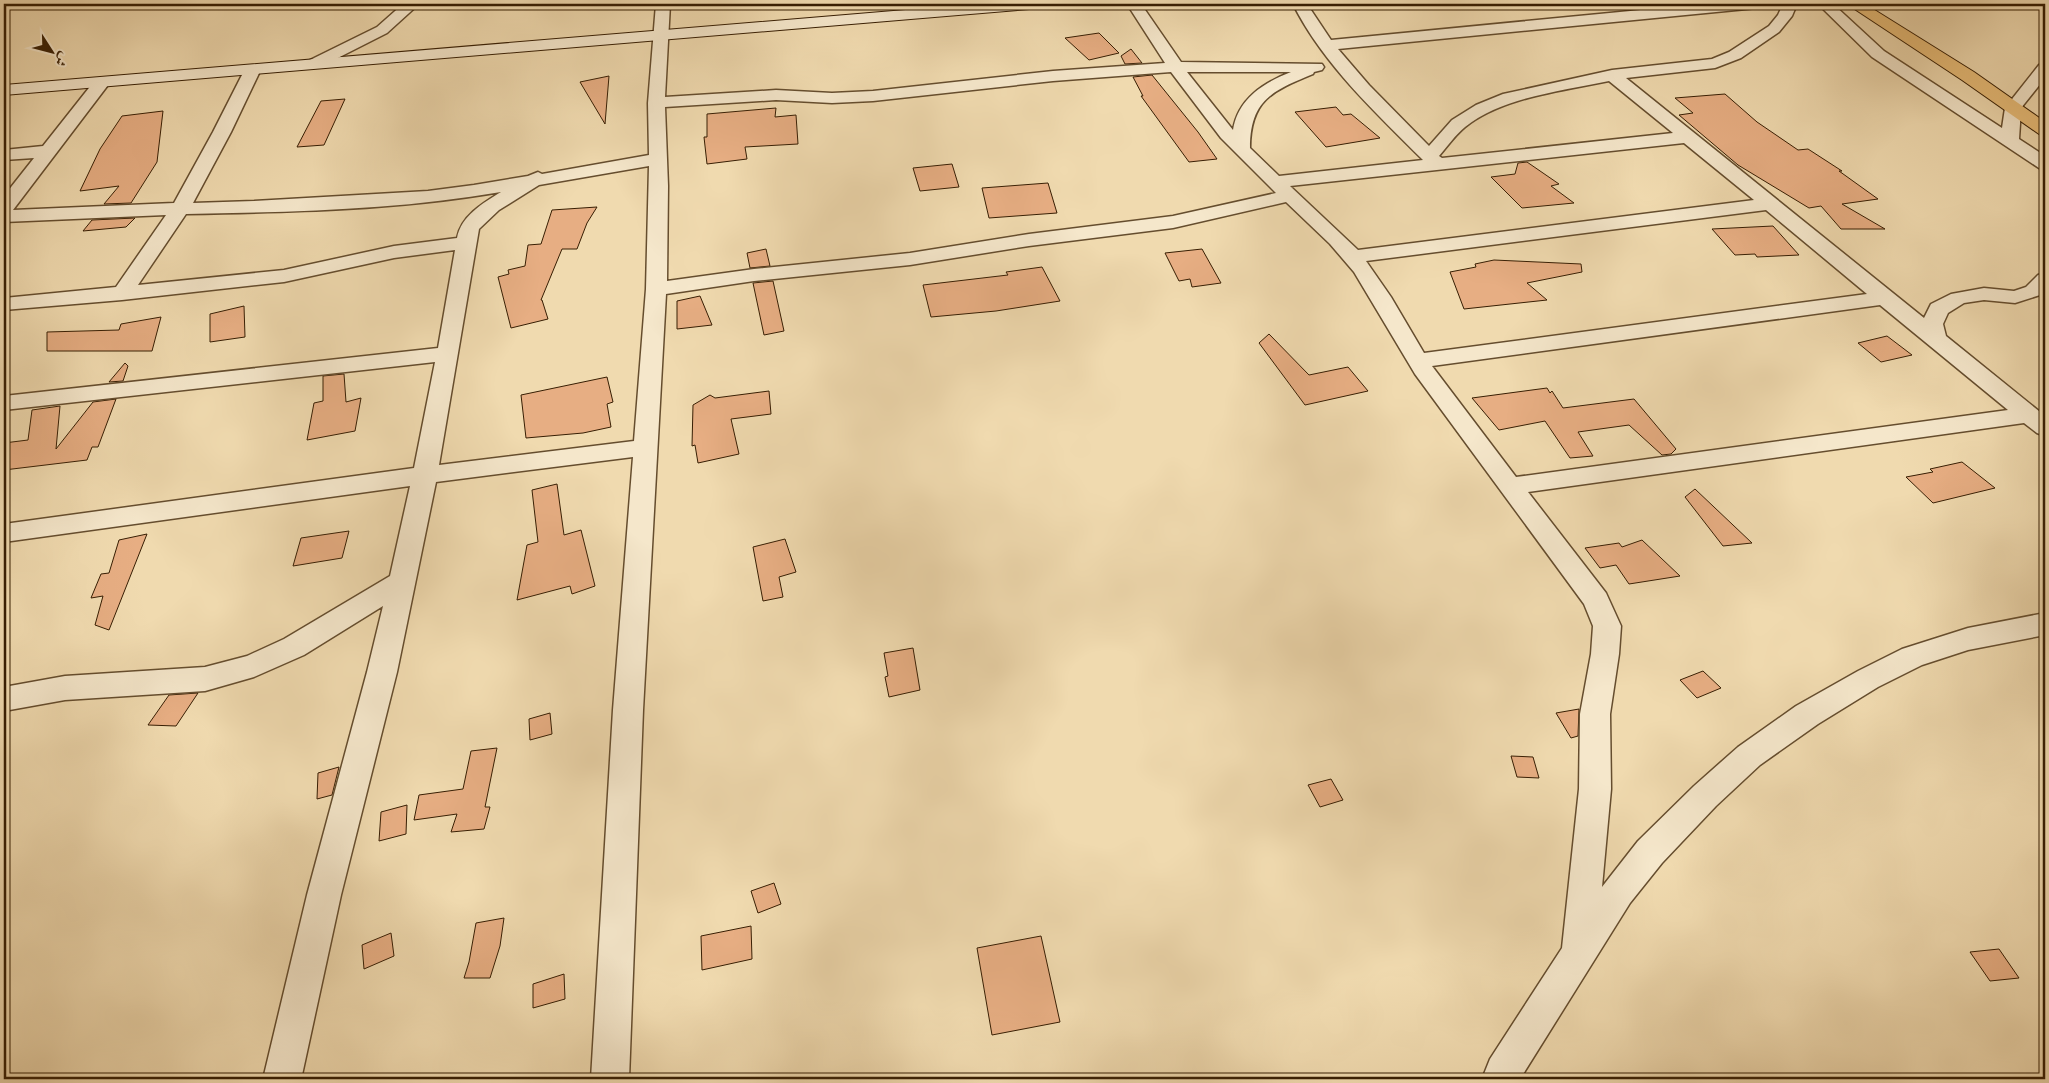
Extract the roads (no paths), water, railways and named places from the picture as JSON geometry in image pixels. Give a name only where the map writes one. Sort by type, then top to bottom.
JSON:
[{"type":"highway","points":[[1855,4],[1968,76],[2045,130]]},
{"type":"street","points":[[314,64],[382,30],[412,4]]},
{"type":"street","points":[[610,1079],[628,710],[656,289],[659,186],[656,103],[663,4]]},
{"type":"street","points":[[4,90],[1029,4]]},
{"type":"street","points":[[1134,4],[1226,134],[1352,257],[1418,360],[1468,432],[1596,600],[1607,626],[1605,654],[1595,714],[1595,789],[1579,954]]},
{"type":"street","points":[[1300,4],[1338,59],[1371,97],[1433,160]]},
{"type":"street","points":[[1327,45],[1433,36],[1651,12],[1757,4]]},
{"type":"street","points":[[1433,160],[1458,124],[1482,109],[1509,98],[1612,75],[1715,63],[1735,55],[1774,29],[1785,16],[1790,4]]},
{"type":"street","points":[[1825,4],[1878,54],[2045,164]]},
{"type":"street","points":[[1240,148],[1243,121],[1252,104],[1267,90],[1338,59]]},
{"type":"street","points":[[656,103],[776,95],[832,98],[873,96],[1026,78],[1177,67],[1316,67]]},
{"type":"street","points":[[2010,141],[2012,108],[2045,68]]},
{"type":"street","points":[[122,294],[181,207],[254,69]]},
{"type":"street","points":[[1612,75],[1883,298],[2038,422]]},
{"type":"street","points":[[4,208],[102,82]]},
{"type":"street","points":[[656,289],[754,275],[910,259],[1047,238],[1173,222],[1283,189],[1433,160],[1687,136]]},
{"type":"street","points":[[4,155],[49,151]]},
{"type":"street","points":[[4,216],[181,207],[254,207],[428,197],[474,191],[538,178],[658,159]]},
{"type":"street","points":[[283,1075],[324,895],[382,672],[402,581],[448,354],[469,228],[477,217],[489,208],[538,178]]},
{"type":"street","points":[[1352,257],[1768,204]]},
{"type":"street","points":[[4,304],[122,294],[284,276],[385,254],[467,243]]},
{"type":"street","points":[[1936,340],[1932,324],[1939,309],[1958,298],[1984,294],[2015,297],[2033,291],[2045,279]]},
{"type":"street","points":[[1418,360],[1572,341],[1883,298]]},
{"type":"street","points":[[4,403],[448,354]]},
{"type":"street","points":[[1509,486],[2038,422]]},
{"type":"street","points":[[4,533],[425,475],[645,448]]},
{"type":"street","points":[[4,699],[65,688],[204,679],[254,666],[294,647],[402,581]]},
{"type":"street","points":[[1501,1079],[1618,892],[1650,852],[1705,796],[1749,756],[1807,715],[1868,679],[1912,657],[1968,639],[2045,624]]}]
